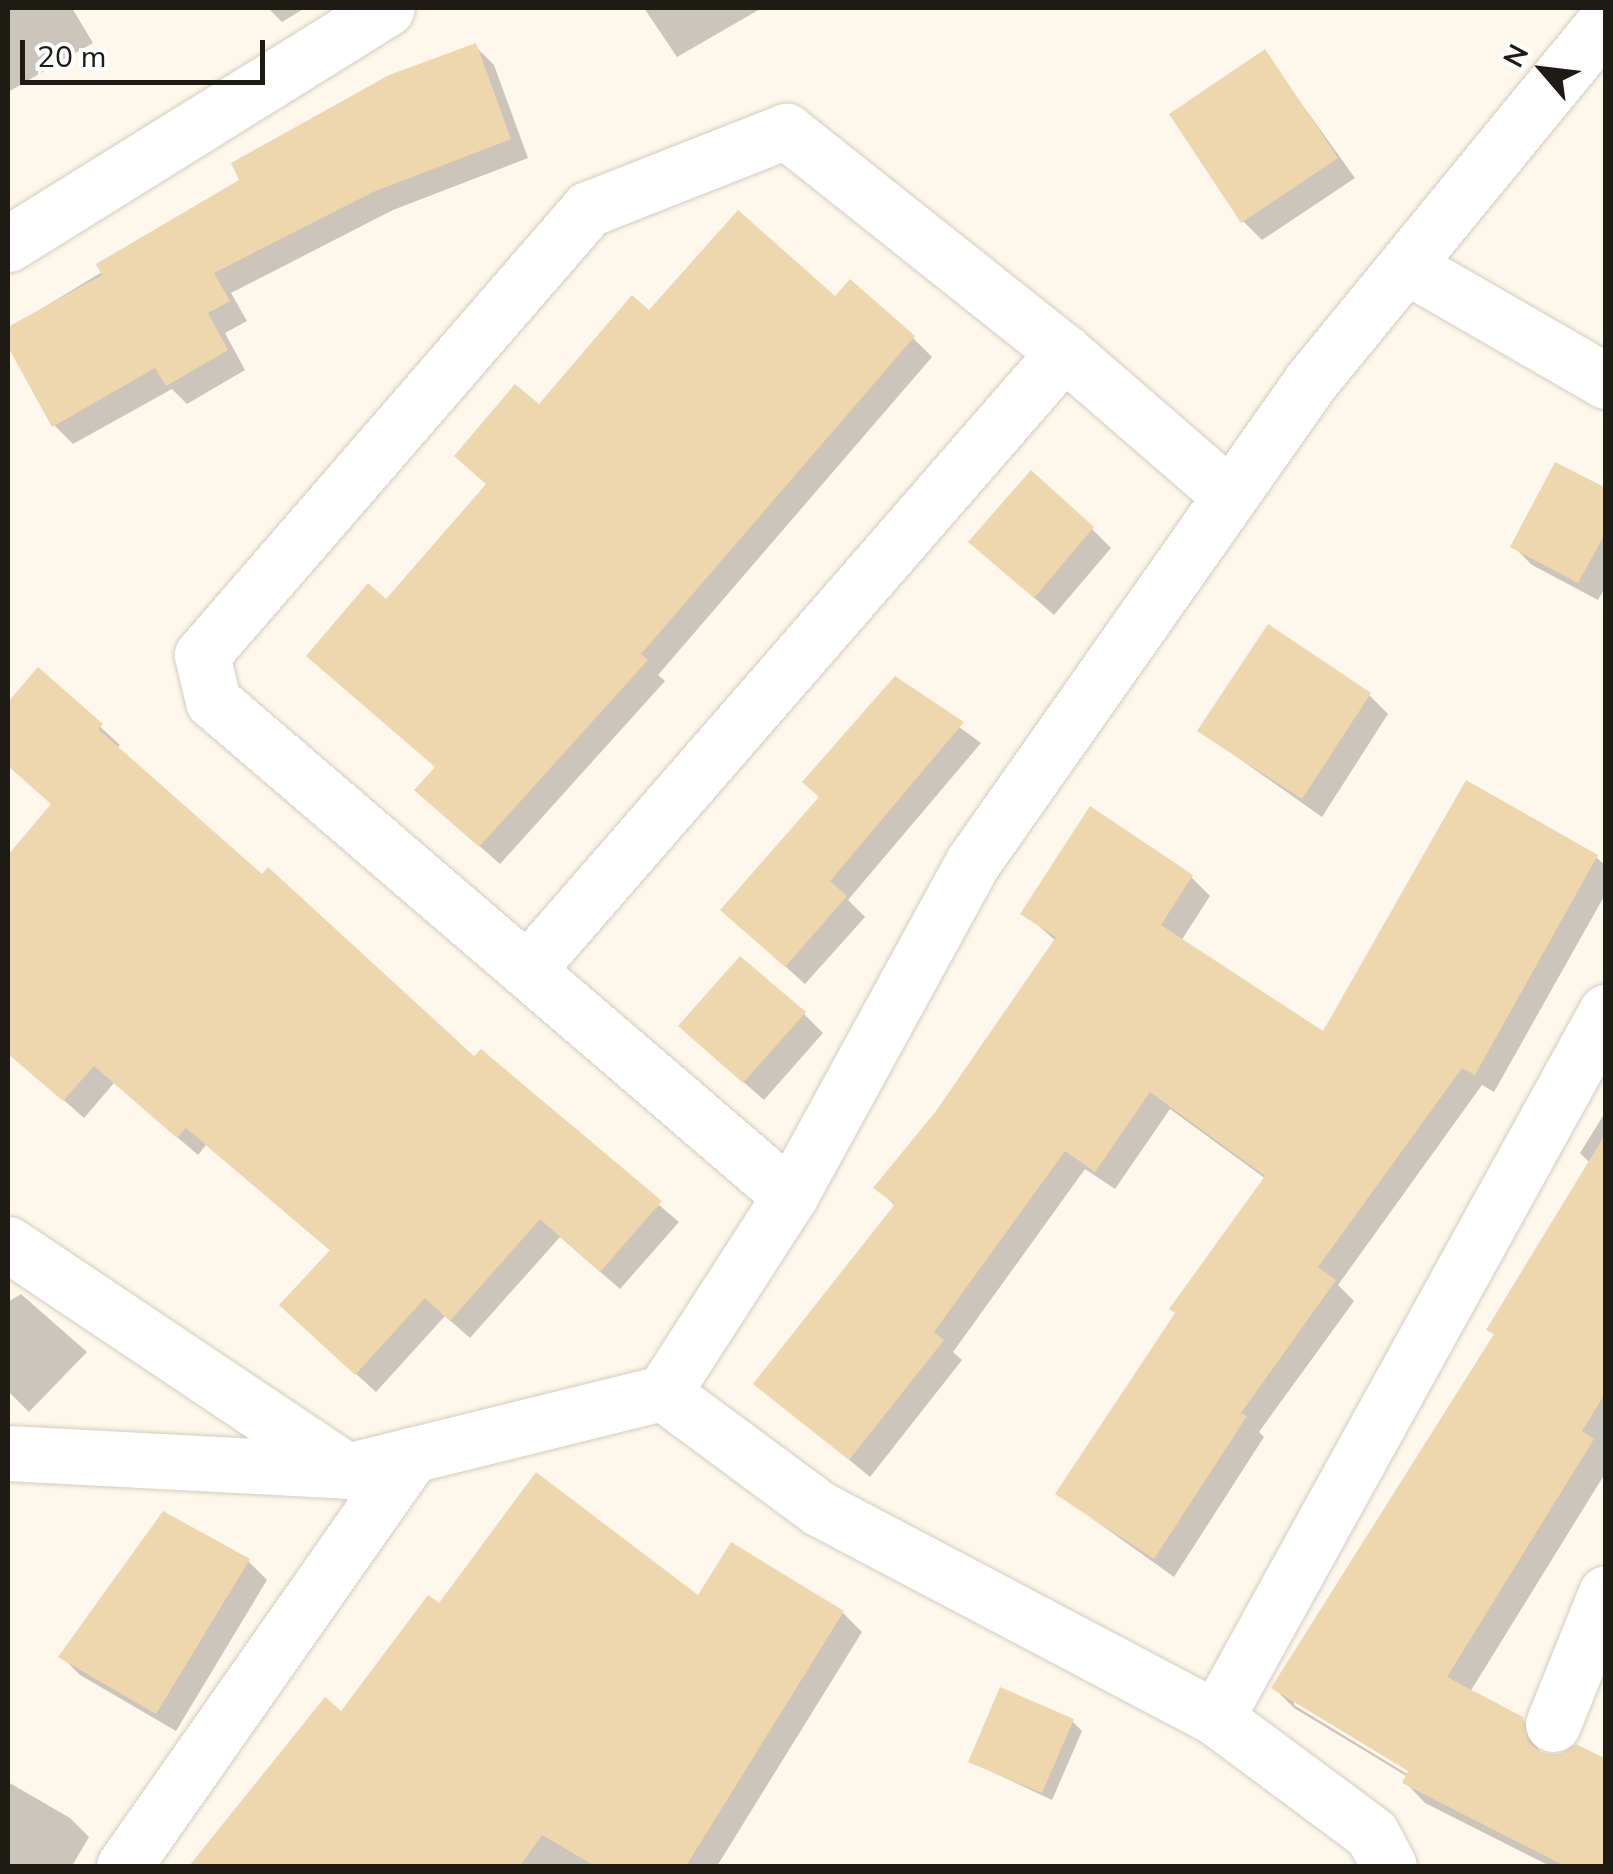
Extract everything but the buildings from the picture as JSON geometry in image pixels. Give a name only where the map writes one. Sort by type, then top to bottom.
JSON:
[{"type":"street","points":[[8,244],[387,8]]},
{"type":"street","points":[[8,1453],[347,1471],[663,1392],[790,1196],[973,862],[1312,381],[1410,268],[1606,21]]},
{"type":"street","points":[[790,1196],[213,701],[202,655],[588,209],[786,130],[1064,352],[1229,496]]},
{"type":"street","points":[[1410,268],[1606,381]]},
{"type":"street","points":[[528,970],[1064,352]]},
{"type":"street","points":[[1216,1718],[1606,1012]]},
{"type":"street","points":[[8,1244],[347,1471]]},
{"type":"street","points":[[663,1392],[820,1509],[1216,1718],[1372,1834],[1389,1866]]},
{"type":"street","points":[[124,1866],[412,1455]]},
{"type":"street","points":[[1553,1724],[1606,1593]]}]
